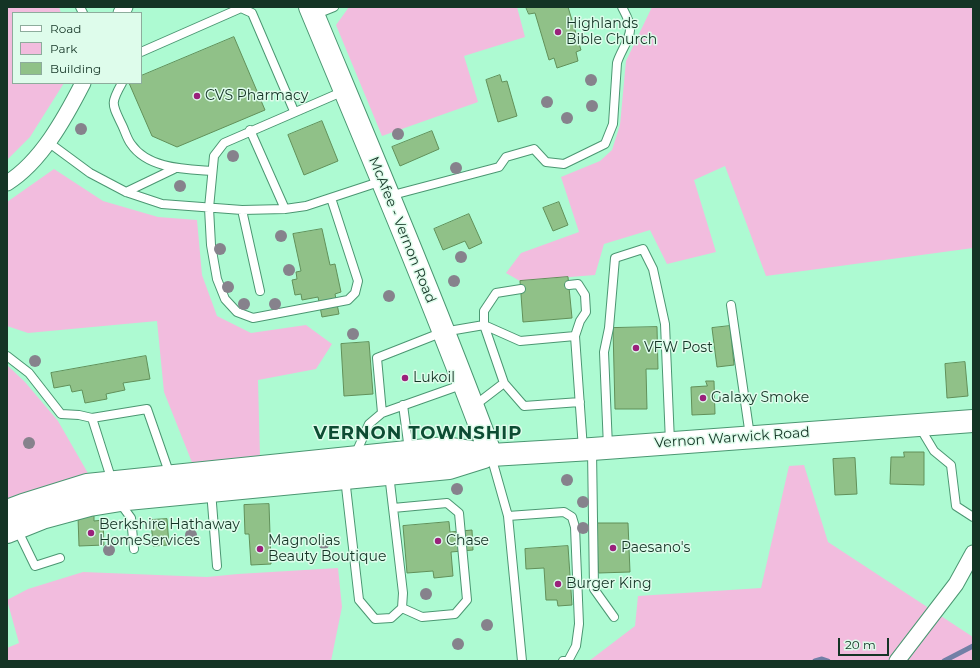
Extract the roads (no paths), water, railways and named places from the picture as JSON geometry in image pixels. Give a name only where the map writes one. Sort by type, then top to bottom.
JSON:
[{"type":"main road","name":"McAfee - Vernon Road","points":[[312,11],[465,384],[491,455]]},
{"type":"main road","name":"Vernon Warwick Road","points":[[491,455],[595,449],[973,421]]},
{"type":"main road","points":[[115,491],[211,490],[349,468],[410,452],[446,448],[491,455]]},
{"type":"main road","points":[[10,524],[42,518],[90,505],[115,491],[170,476],[349,468],[389,472],[449,468],[491,455]]},
{"type":"street","points":[[7,183],[29,166],[48,142],[82,84]]},
{"type":"street","points":[[897,661],[956,584],[973,553]]},
{"type":"lane","points":[[312,11],[334,7]]},
{"type":"lane","points":[[48,142],[90,173],[126,192],[162,204],[242,210],[286,209],[306,206],[331,198],[499,167],[506,157],[534,149],[546,162],[564,164],[605,144],[613,124],[617,63],[619,55],[629,35],[630,27],[622,7]]},
{"type":"lane","points":[[142,51],[240,8],[252,13],[294,111]]},
{"type":"lane","points":[[121,84],[114,97],[114,107],[131,145],[144,158],[174,169],[212,171]]},
{"type":"lane","points":[[331,198],[358,281],[355,293],[348,300],[253,318],[237,312],[225,299],[217,279],[211,245],[209,208],[214,156],[224,142],[294,111],[345,91]]},
{"type":"lane","points":[[250,130],[286,209]]},
{"type":"lane","points":[[126,192],[174,169]]},
{"type":"lane","points":[[242,210],[260,291]]},
{"type":"lane","points":[[614,617],[594,589],[595,449],[604,352],[609,328],[615,258],[643,249],[653,269],[666,324],[670,443]]},
{"type":"lane","points":[[569,284],[578,284],[585,295],[586,312],[580,321],[576,336],[580,402],[595,449]]},
{"type":"lane","points":[[520,288],[496,293],[484,311],[484,325],[504,383],[524,406],[580,402]]},
{"type":"lane","points":[[732,305],[750,437]]},
{"type":"lane","points":[[382,413],[377,358],[443,332],[484,325],[520,340],[576,336]]},
{"type":"lane","points":[[7,356],[28,373],[61,414],[79,415],[92,418],[147,409],[170,476]]},
{"type":"lane","points":[[473,407],[504,383]]},
{"type":"lane","points":[[389,472],[402,593],[402,608],[391,618],[375,618],[359,600],[349,468],[369,424],[382,413],[465,384]]},
{"type":"lane","points":[[403,405],[410,452]]},
{"type":"lane","points":[[92,418],[115,491],[132,518],[134,549]]},
{"type":"lane","points":[[919,425],[934,451],[951,465],[956,506],[973,517]]},
{"type":"lane","points":[[491,455],[508,516],[522,661]]},
{"type":"lane","points":[[211,490],[217,566]]},
{"type":"lane","points":[[393,508],[447,503],[459,513],[467,600],[454,614],[422,617],[402,608]]},
{"type":"lane","points":[[508,516],[564,512],[572,517],[575,527],[579,624],[576,646],[568,661],[563,661]]},
{"type":"lane","points":[[10,524],[35,566],[60,558]]},
{"type":"waterway","points":[[944,661],[973,646]]},
{"type":"waterway","points":[[815,661],[822,659],[828,661]]},
{"type":"place","name":"Highlands Bible Church","points":[[558,32]]},
{"type":"place","name":"CVS Pharmacy","points":[[197,96]]},
{"type":"place","name":"VFW Post","points":[[636,348]]},
{"type":"place","name":"Lukoil","points":[[405,378]]},
{"type":"place","name":"Galaxy Smoke","points":[[703,398]]},
{"type":"place","name":"Berkshire Hathaway HomeServices","points":[[91,533]]},
{"type":"place","name":"Chase","points":[[438,541]]},
{"type":"place","name":"Paesano's","points":[[613,548]]},
{"type":"place","name":"Magnolias Beauty Boutique","points":[[260,549]]},
{"type":"place","name":"Burger King","points":[[558,584]]},
{"type":"district","name":"VERNON TOWNSHIP","points":[[418,434]]}]
